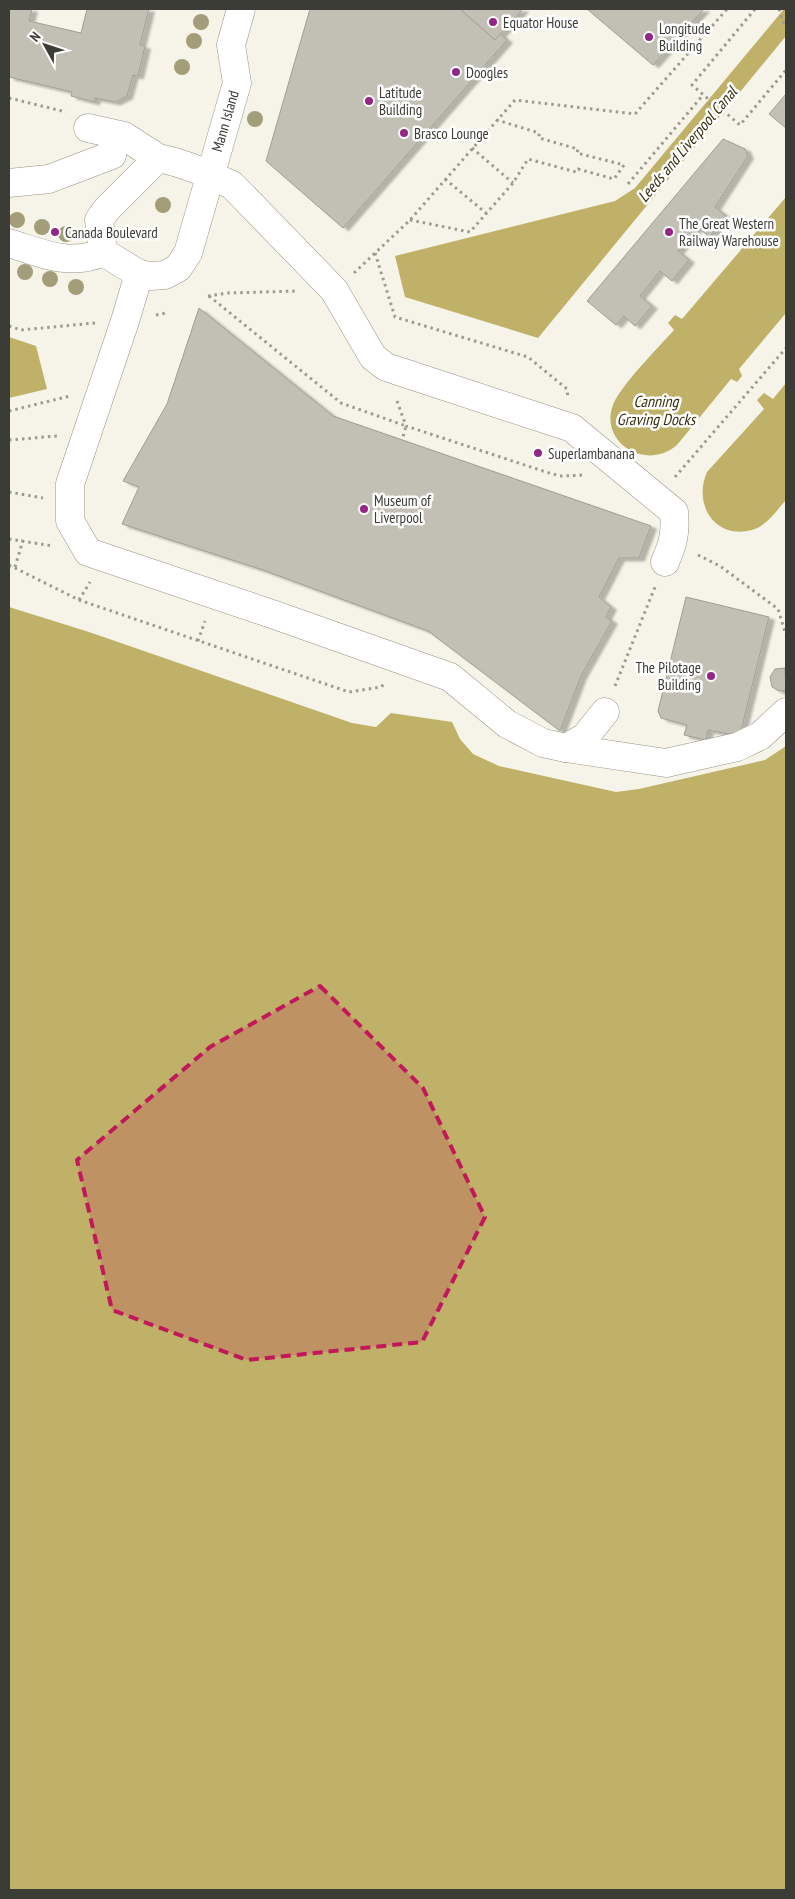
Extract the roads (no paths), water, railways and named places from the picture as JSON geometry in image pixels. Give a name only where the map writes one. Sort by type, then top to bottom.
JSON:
[{"type":"street","name":"Mann Island","points":[[210,175],[236,83],[231,45],[241,9]]},
{"type":"street","points":[[80,121],[124,136],[158,158],[189,166],[232,185],[334,290],[374,357],[386,367],[572,428],[674,512],[676,530],[669,552]]},
{"type":"street","points":[[9,184],[49,179],[112,155]]},
{"type":"street","points":[[103,252],[99,220],[107,208],[158,158]]},
{"type":"street","points":[[103,252],[138,274],[150,276],[165,275],[178,268],[188,253],[210,175]]},
{"type":"street","points":[[9,242],[56,258],[86,259],[103,252]]},
{"type":"street","points":[[138,274],[125,321],[70,484],[70,521],[88,552],[450,677],[507,724],[543,743],[666,763],[736,747],[760,736],[786,712]]},
{"type":"street","points":[[566,748],[585,737],[605,712]]},
{"type":"water","name":"Leeds and Liverpool Canal","points":[[784,9],[786,9],[786,36],[538,338],[405,297],[395,256],[615,201],[635,188]]},
{"type":"water","name":"Canning Graving Docks","points":[[786,197],[786,313],[739,369],[742,376],[737,382],[731,379],[677,445],[664,453],[652,455],[639,454],[628,449],[619,441],[613,431],[610,418],[617,397],[631,377],[674,330],[668,323],[675,315],[682,319]]},
{"type":"water","points":[[9,337],[36,346],[47,389],[9,398]]},
{"type":"water","name":"Canning Graving Docks","points":[[786,383],[786,500],[764,524],[755,529],[741,532],[719,526],[711,518],[703,497],[703,485],[707,472],[764,409],[757,400],[764,393],[773,399]]},
{"type":"water","points":[[9,607],[89,632],[352,723],[376,727],[391,713],[452,722],[460,739],[473,754],[499,766],[616,792],[639,789],[765,760],[786,746],[786,1890],[9,1890]]},
{"type":"place","name":"Equator House","points":[[493,22]]},
{"type":"place","name":"Longitude Building","points":[[649,37]]},
{"type":"place","name":"Doogles","points":[[456,72]]},
{"type":"place","name":"Latitude Building","points":[[369,101]]},
{"type":"place","name":"Brasco Lounge","points":[[404,133]]},
{"type":"place","name":"Canada Boulevard","points":[[55,232]]},
{"type":"place","name":"The Great Western Railway Warehouse","points":[[669,232]]},
{"type":"place","name":"Superlambanana","points":[[538,453]]},
{"type":"place","name":"Museum of Liverpool","points":[[364,509]]},
{"type":"place","name":"The Pilotage Building","points":[[711,676]]}]
